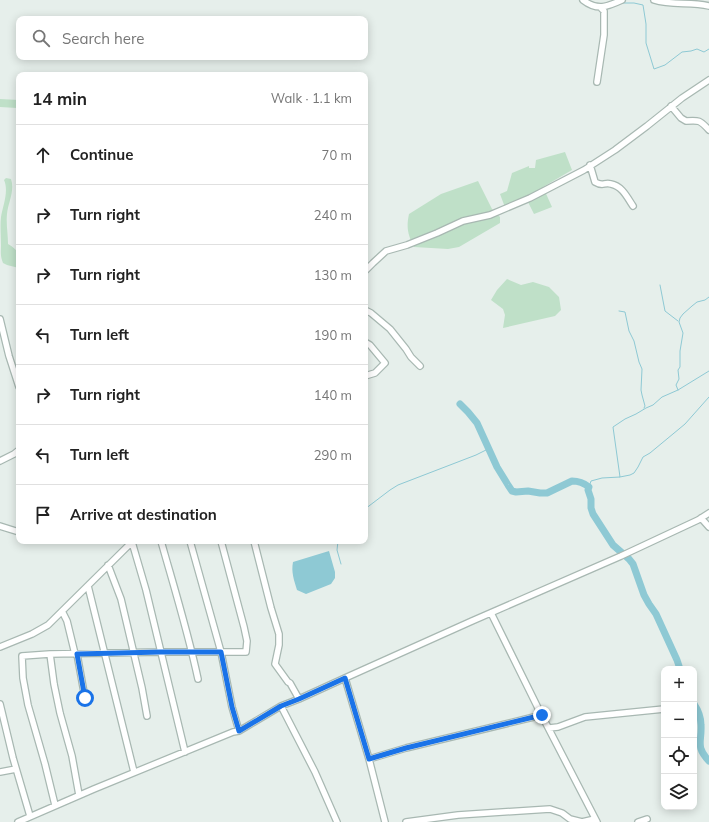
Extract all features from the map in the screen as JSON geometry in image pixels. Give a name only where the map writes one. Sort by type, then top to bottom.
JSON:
[{"type":"street","points":[[583,0],[595,7],[601,8],[619,1]]},
{"type":"street","points":[[654,0],[666,3],[686,2],[708,6]]},
{"type":"street","points":[[597,82],[604,35],[604,11],[601,8]]},
{"type":"street","points":[[368,268],[386,252],[463,221],[490,215],[530,198],[584,170],[615,150],[671,106],[709,80]]},
{"type":"street","points":[[671,106],[686,122],[696,120],[702,122],[709,130]]},
{"type":"street","points":[[590,166],[595,182],[600,185],[610,183],[621,189],[633,206]]},
{"type":"street","points":[[368,312],[390,329],[411,357],[420,366]]},
{"type":"street","points":[[0,318],[16,378]]},
{"type":"street","points":[[368,344],[385,363],[375,373],[368,375]]},
{"type":"street","points":[[0,461],[16,452]]},
{"type":"street","points":[[18,822],[134,772],[233,732],[239,731],[281,706],[621,556],[709,513]]},
{"type":"street","points":[[701,518],[709,528]]},
{"type":"street","points":[[0,526],[16,531]]},
{"type":"street","points":[[0,647],[32,634],[48,625],[130,544]]},
{"type":"street","points":[[134,544],[186,752]]},
{"type":"street","points":[[162,544],[177,594],[198,679]]},
{"type":"street","points":[[191,544],[221,652],[232,707],[239,731]]},
{"type":"street","points":[[55,805],[28,706],[23,678],[22,656],[104,653],[246,652],[247,642],[244,628],[222,544]]},
{"type":"street","points":[[255,544],[279,634],[279,645],[275,664],[290,683],[299,699]]},
{"type":"street","points":[[108,565],[121,600],[142,688],[147,716]]},
{"type":"street","points":[[88,586],[134,772]]},
{"type":"street","points":[[62,611],[67,621],[76,654],[85,698]]},
{"type":"street","points":[[406,822],[458,815],[550,809],[562,813],[570,819],[582,822],[596,820],[491,613]]},
{"type":"street","points":[[50,654],[54,684],[60,713],[72,756],[79,795]]},
{"type":"street","points":[[345,678],[369,759],[385,822]]},
{"type":"street","points":[[0,704],[30,816]]},
{"type":"street","points":[[281,706],[315,772],[336,822]]},
{"type":"street","points":[[549,728],[558,727],[585,717],[661,709]]},
{"type":"street","points":[[369,759],[406,748],[542,715]]},
{"type":"street","points":[[0,772],[16,768]]},
{"type":"street","points":[[638,822],[647,819]]},
{"type":"green space","points":[[0,99],[16,100],[16,108],[0,107]]},
{"type":"green space","points":[[565,152],[572,170],[543,187],[552,207],[534,214],[528,202],[506,210],[500,194],[507,191],[512,173],[529,166],[529,168],[535,168],[536,160]]},
{"type":"green space","points":[[6,178],[11,179],[12,183],[11,197],[7,214],[8,244],[16,250],[16,267],[3,263],[1,256],[1,217],[6,193],[4,180]]},
{"type":"green space","points":[[478,181],[492,209],[500,217],[500,223],[459,247],[448,249],[414,247],[408,231],[409,214],[441,194]]},
{"type":"green space","points":[[507,279],[521,285],[533,282],[549,287],[559,297],[561,310],[555,316],[503,328],[505,315],[503,309],[491,300],[497,290]]},
{"type":"water","points":[[329,551],[335,572],[335,578],[331,584],[306,594],[297,590],[292,566],[293,562]]},
{"type":"waterway","points":[[622,3],[643,5],[646,24],[646,43],[654,69],[665,65],[682,52],[697,49],[704,52],[709,49]]},
{"type":"waterway","points":[[660,285],[665,311],[678,321]]},
{"type":"waterway","points":[[678,390],[676,385],[679,379],[678,370],[680,367],[680,351],[683,333],[679,322],[680,318],[697,302],[705,300],[709,297]]},
{"type":"waterway","points":[[619,311],[625,312],[629,331],[634,341],[642,369],[641,390],[645,406],[644,408]]},
{"type":"waterway","points":[[589,487],[591,481],[602,478],[620,477],[613,427],[625,419],[653,405],[662,397],[678,390],[709,371]]},
{"type":"waterway","points":[[620,477],[634,473],[643,457],[685,424],[709,397]]},
{"type":"waterway","points":[[460,404],[477,423],[497,467],[512,491],[547,493],[572,481],[581,482],[589,487],[588,490],[593,514],[613,545],[633,564],[644,595],[656,614],[679,666]]},
{"type":"waterway","points":[[368,507],[398,485],[488,449]]},
{"type":"waterway","points":[[338,544],[337,550],[341,564]]},
{"type":"waterway","points":[[697,709],[701,731],[700,744],[702,751],[709,761]]},
{"type":"route","points":[[85,698],[77,654],[221,652],[232,707],[239,731],[281,706],[345,678],[369,759],[406,748],[542,715]]}]
